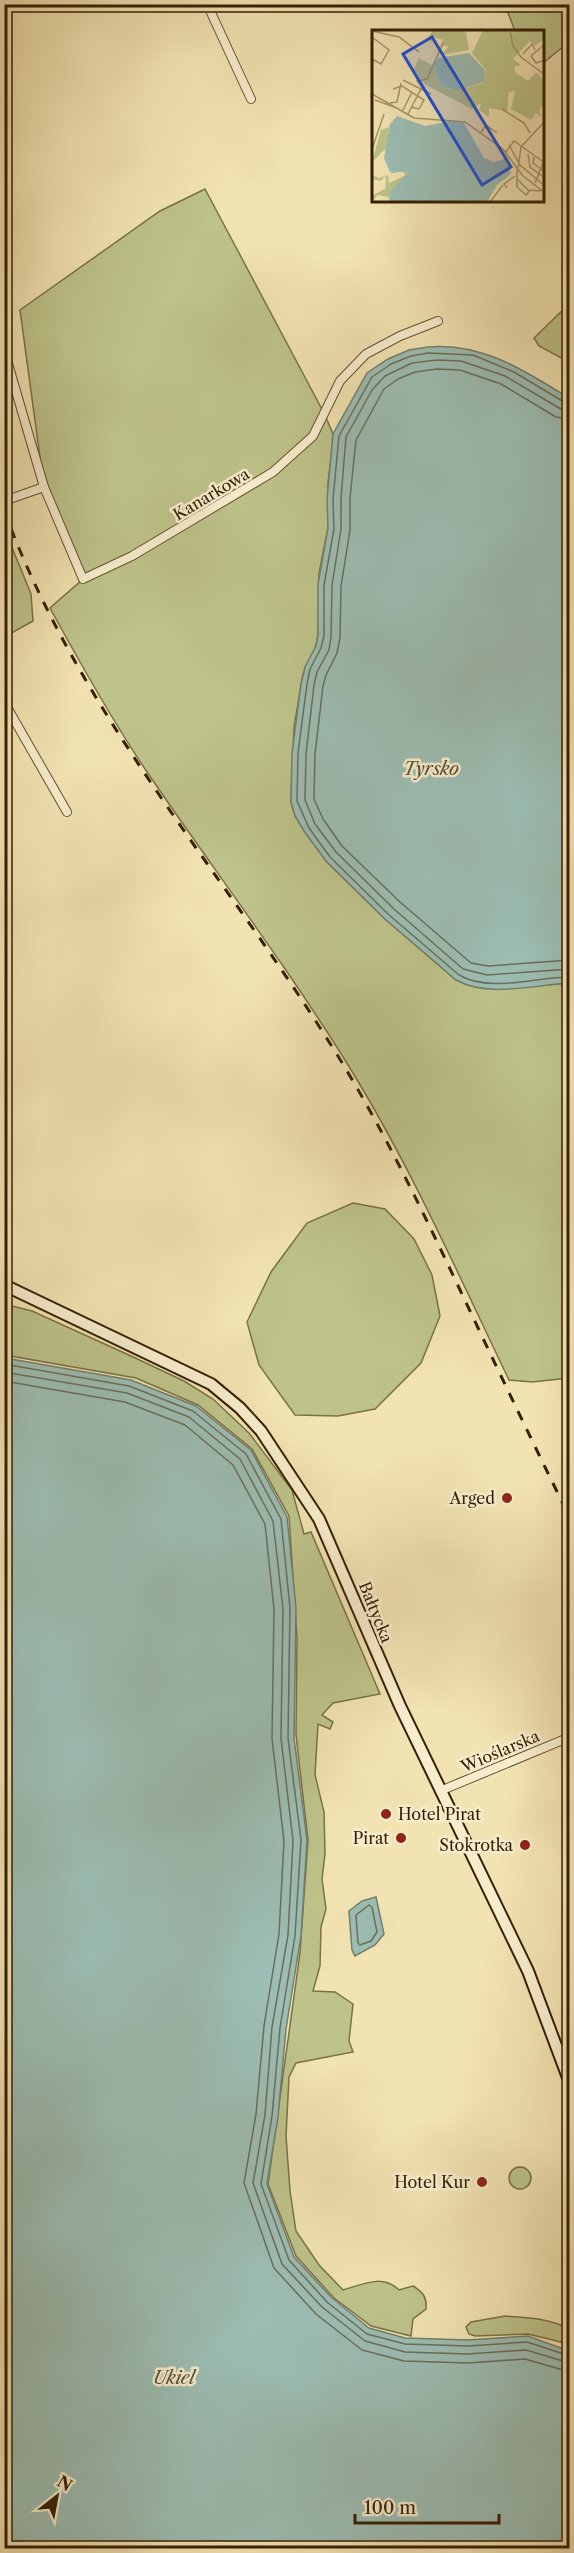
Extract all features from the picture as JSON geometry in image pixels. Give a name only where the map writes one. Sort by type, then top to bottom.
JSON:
[{"type":"main road","name":"Bałtycka","points":[[4,1285],[198,1377],[230,1398],[272,1444],[319,1519],[400,1706],[528,1971],[570,2084]]},
{"type":"street","points":[[207,4],[251,99]]},
{"type":"street","name":"Kanarkowa","points":[[44,487],[83,579],[132,556],[273,472],[313,436],[340,381],[366,354],[400,336],[438,321]]},
{"type":"street","points":[[4,350],[44,487],[4,501]]},
{"type":"street","points":[[4,702],[68,812]]},
{"type":"street","name":"Wioślarska","points":[[440,1791],[570,1737]]},
{"type":"green space","points":[[505,5],[569,5],[569,42],[544,62],[544,30],[515,30]]},
{"type":"green space","points":[[205,189],[333,434],[328,483],[328,528],[319,573],[318,635],[316,646],[303,674],[294,727],[291,802],[295,816],[326,861],[385,919],[456,980],[512,988],[569,983],[569,1378],[532,1382],[509,1380],[433,1220],[371,1103],[324,1027],[132,749],[50,608],[83,579],[44,487],[20,310],[160,211]]},
{"type":"green space","points":[[569,304],[569,362],[539,346],[534,338]]},
{"type":"green space","points":[[4,528],[31,594],[33,621],[8,635],[4,634]]},
{"type":"green space","points":[[353,1203],[385,1209],[414,1239],[432,1275],[440,1316],[421,1363],[375,1409],[338,1416],[295,1415],[259,1365],[247,1322],[271,1272],[307,1223]]},
{"type":"green space","points":[[4,1304],[32,1311],[184,1381],[213,1399],[249,1433],[292,1490],[304,1534],[311,1532],[380,1694],[333,1703],[322,1715],[333,1722],[330,1729],[318,1724],[315,1775],[324,1812],[325,1854],[322,1879],[326,1909],[321,1927],[320,1966],[313,1991],[335,1992],[353,2004],[349,2041],[353,2052],[296,2063],[289,2077],[286,2136],[296,2231],[319,2265],[343,2290],[379,2281],[393,2285],[399,2290],[413,2286],[419,2290],[424,2295],[426,2309],[413,2319],[411,2336],[371,2326],[334,2298],[296,2256],[268,2184],[300,1953],[308,1840],[296,1735],[297,1638],[289,1516],[252,1449],[198,1405],[136,1378],[5,1355]]},
{"type":"green space","points":[[516,2167],[524,2167],[531,2174],[531,2182],[524,2189],[516,2189],[509,2182],[509,2174]]},
{"type":"green space","points":[[505,2316],[538,2319],[562,2325],[569,2329],[569,2344],[528,2334],[475,2336],[469,2334],[466,2327],[471,2322]]},
{"type":"water","name":"Tyrsko","points":[[428,347],[467,349],[502,360],[569,398],[569,983],[497,989],[482,988],[456,980],[385,919],[326,861],[295,816],[291,802],[292,753],[301,684],[318,635],[318,584],[328,528],[327,499],[333,434],[367,373],[388,359],[409,350]]},
{"type":"water","name":"Ukiel","points":[[5,1358],[131,1380],[196,1406],[251,1450],[287,1517],[296,1608],[294,1738],[307,1840],[301,1936],[286,2029],[278,2117],[267,2184],[294,2257],[331,2297],[369,2328],[405,2338],[468,2340],[528,2336],[569,2351],[569,2548],[5,2548]]},
{"type":"water","points":[[376,1897],[384,1934],[375,1945],[355,1956],[352,1950],[349,1911],[362,1901]]},
{"type":"railway","points":[[4,510],[34,583],[70,653],[110,720],[153,786],[288,979],[367,1105],[415,1198],[570,1518]]},
{"type":"place","name":"Arged","points":[[507,1498]]},
{"type":"place","name":"Hotel Pirat","points":[[386,1814]]},
{"type":"place","name":"Pirat","points":[[401,1838]]},
{"type":"place","name":"Stokrotka","points":[[525,1845]]},
{"type":"place","name":"Hotel Kur","points":[[482,2182]]}]
